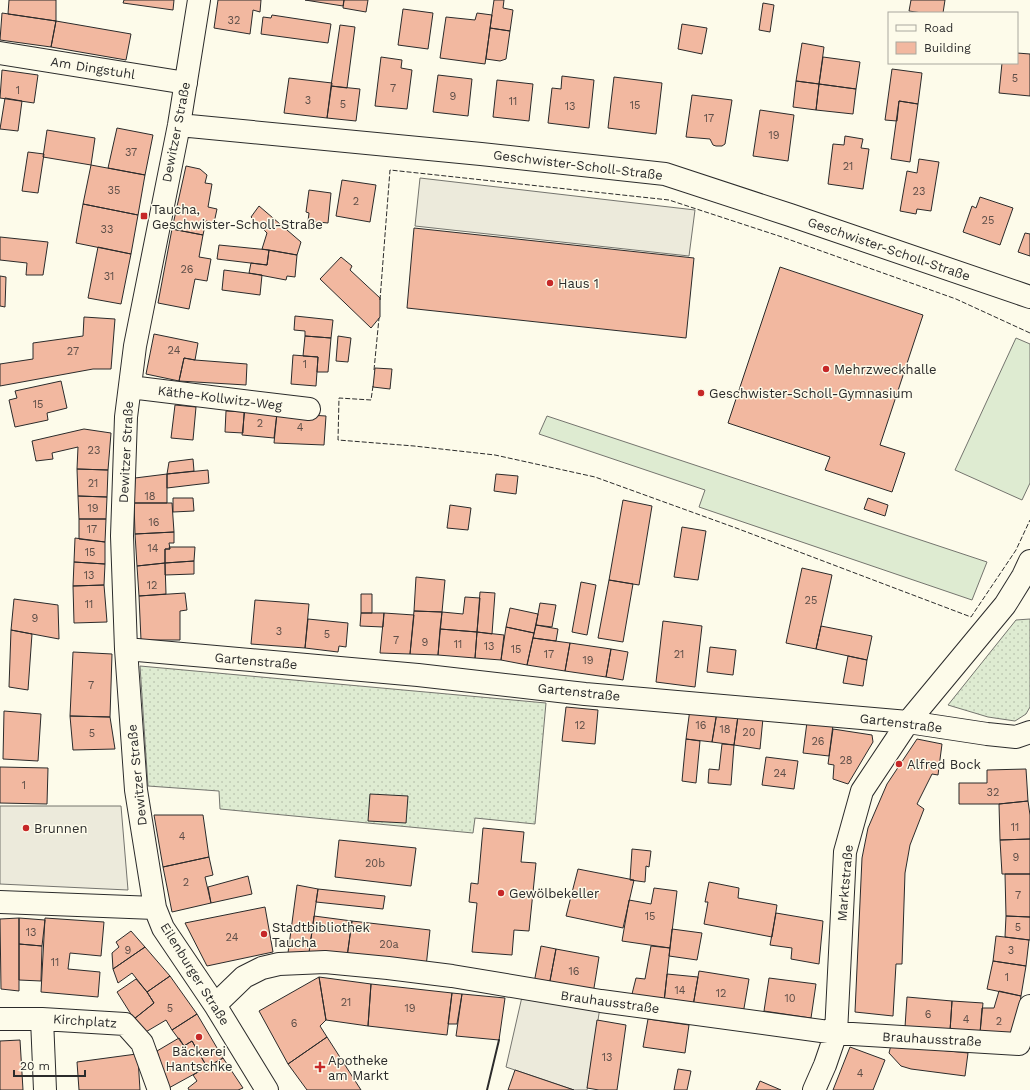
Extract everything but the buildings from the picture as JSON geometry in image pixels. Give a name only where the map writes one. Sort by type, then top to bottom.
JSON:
[{"type":"street","name":"Dewitzer Straße","points":[[156,908],[136,790],[126,649],[122,536],[126,417],[135,346],[179,125],[199,0]]},
{"type":"street","name":"Am Dingstuhl","points":[[0,53],[186,83]]},
{"type":"street","name":"Geschwister-Scholl-Straße","points":[[179,125],[481,154],[664,174],[790,215],[1030,298]]},
{"type":"street","name":"Käthe-Kollwitz-Weg","points":[[130,388],[309,409]]},
{"type":"street","name":"Marktstraße","points":[[814,1090],[825,1065],[836,1033],[845,852],[862,790],[908,722],[1005,604],[1028,573]]},
{"type":"street","name":"Gartenstraße","points":[[126,649],[411,674],[585,694],[908,722],[1016,737],[1030,732]]},
{"type":"street","name":"Eilenburger Straße","points":[[0,902],[156,908],[163,928],[215,1005],[267,1090]]},
{"type":"street","name":"Brauhausstraße","points":[[215,1005],[244,977],[262,968],[279,964],[325,962],[452,976],[601,1001],[836,1033],[1019,1044],[1030,1006]]},
{"type":"street","name":"Kirchplatz","points":[[0,1019],[42,1019],[125,1024],[142,1043],[159,1090]]},
{"type":"street","name":"Kirchplatz","points":[[42,1019],[45,1090]]},
{"type":"green space","points":[[1016,338],[1030,344],[1030,483],[1022,500],[955,470]]},
{"type":"green space","points":[[547,416],[987,562],[972,600],[699,507],[705,490],[539,434]]},
{"type":"green space","points":[[1030,619],[1030,707],[1026,714],[1015,721],[988,717],[948,705],[1016,620]]},
{"type":"green space","points":[[140,666],[546,703],[535,824],[475,818],[473,833],[220,809],[219,791],[148,786]]},
{"type":"shaded area","points":[[420,178],[695,210],[689,256],[415,226]]},
{"type":"shaded area","points":[[0,806],[121,806],[128,890],[0,884]]},
{"type":"shaded area","points":[[524,988],[601,1001],[587,1090],[574,1090],[506,1067]]},
{"type":"fence","points":[[380,300],[390,170],[669,200],[782,237],[956,299],[1030,333]]},
{"type":"fence","points":[[374,370],[379,318]]},
{"type":"fence","points":[[373,386],[371,400],[339,398],[338,440],[414,446],[495,455],[595,477],[736,528],[971,617],[1016,550],[1030,520]]},
{"type":"wall","points":[[487,1090],[499,1040]]},
{"type":"place","name":"Taucha, Geschwister-Scholl-Straße","points":[[144,216]]},
{"type":"place","name":"Haus 1","points":[[550,283]]},
{"type":"place","name":"Mehrzweckhalle","points":[[826,369]]},
{"type":"place","name":"Geschwister-Scholl-Gymnasium","points":[[701,393]]},
{"type":"place","name":"Alfred Bock","points":[[899,764]]},
{"type":"place","name":"Brunnen","points":[[26,828]]},
{"type":"place","name":"Gewölbekeller","points":[[501,893]]},
{"type":"place","name":"Stadtbibliothek Taucha","points":[[264,934]]},
{"type":"place","name":"Bäckerei Hantschke","points":[[199,1037]]},
{"type":"place","name":"Apotheke am Markt","points":[[320,1067]]}]
